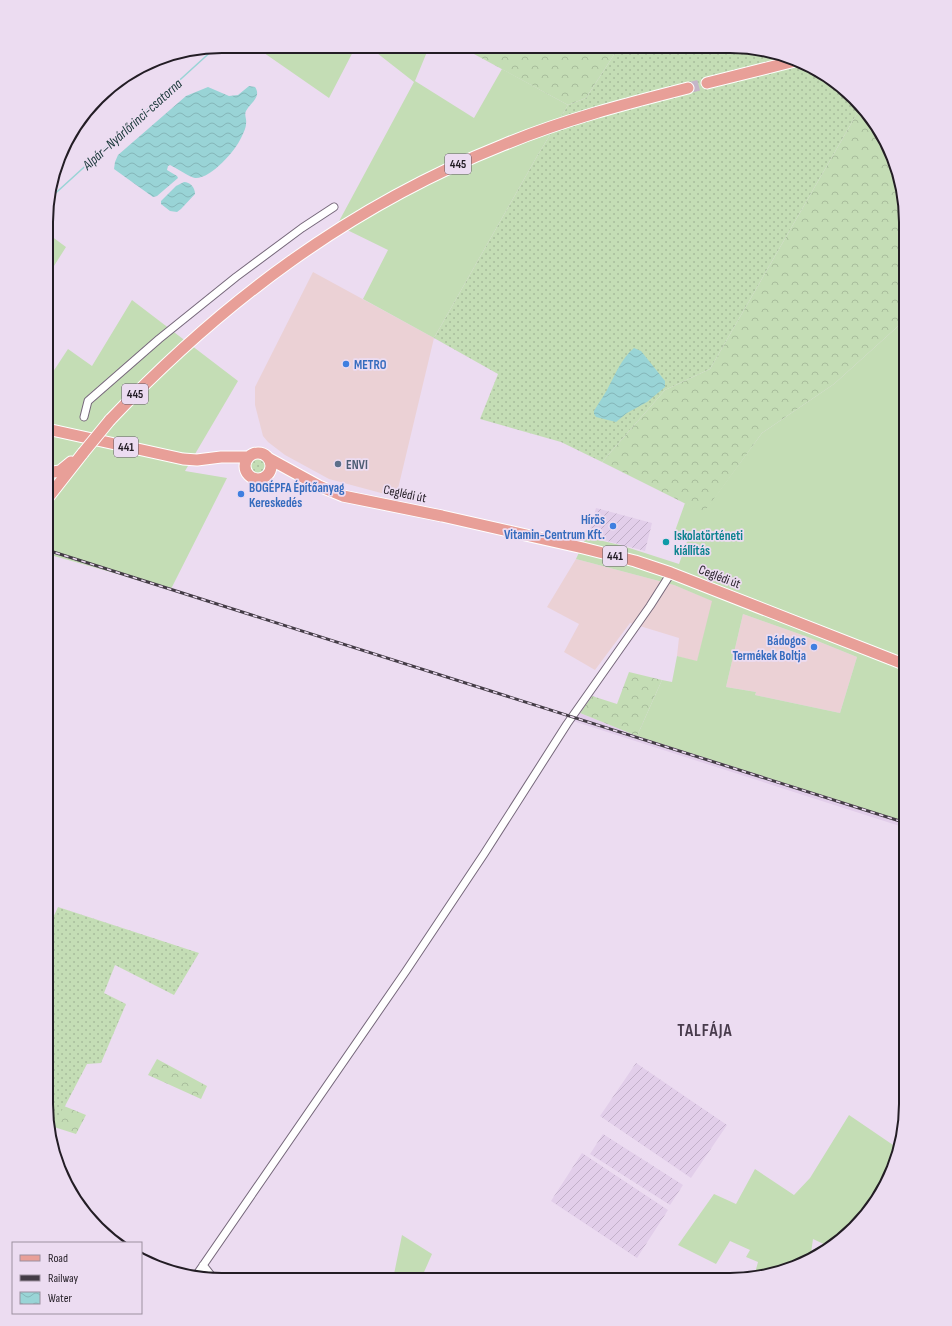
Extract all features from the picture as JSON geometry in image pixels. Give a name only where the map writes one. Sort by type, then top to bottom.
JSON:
[{"type":"main road","points":[[707,83],[786,63]]},
{"type":"main road","name":"445","points":[[53,482],[82,454],[110,420],[180,350],[217,317],[280,267],[328,235],[364,213],[452,167],[502,145],[580,117],[688,88]]},
{"type":"main road","name":"441","points":[[53,430],[183,459],[206,460],[233,464],[246,469],[251,476],[256,478],[261,478],[266,475]]},
{"type":"main road","name":"441","points":[[206,460],[221,457],[248,457],[258,453],[263,454],[268,458]]},
{"type":"main road","points":[[53,473],[60,471],[82,454]]},
{"type":"main road","points":[[246,469],[248,457]]},
{"type":"main road","points":[[266,475],[270,467],[268,458]]},
{"type":"main road","name":"Ceglédi út","points":[[268,458],[309,481],[343,496],[442,516],[568,545],[625,559],[671,573],[899,662]]},
{"type":"main road","name":"Ceglédi út","points":[[266,475],[280,474],[309,481]]},
{"type":"street","points":[[84,417],[88,401],[159,339],[236,277],[302,228],[334,207]]},
{"type":"street","points":[[199,1272],[410,964],[484,854],[566,724],[650,606],[671,573]]},
{"type":"street","points":[[203,1265],[209,1273]]},
{"type":"shaded area","points":[[313,272],[434,338],[396,497],[329,479],[285,455],[268,442],[263,436],[255,405],[255,387]]},
{"type":"shaded area","points":[[596,508],[652,523],[645,551],[588,536]]},
{"type":"shaded area","points":[[576,559],[674,585],[713,601],[697,662],[677,656],[679,638],[630,623],[595,670],[564,652],[579,624],[547,607]]},
{"type":"shaded area","points":[[743,614],[805,636],[857,657],[840,713],[755,695],[756,692],[726,687]]},
{"type":"shaded area","points":[[580,713],[637,736],[899,820],[899,826],[573,721]]},
{"type":"shaded area","points":[[636,1063],[727,1125],[691,1178],[600,1116]]},
{"type":"shaded area","points":[[603,1134],[683,1185],[670,1205],[590,1154]]},
{"type":"shaded area","points":[[582,1153],[668,1210],[637,1258],[551,1201]]},
{"type":"green space","points":[[264,53],[352,53],[329,98]]},
{"type":"green space","points":[[377,53],[427,53],[415,81],[474,118],[502,69],[568,105],[536,158],[434,338],[363,299],[388,250],[337,225],[414,82]]},
{"type":"green space","points":[[472,53],[615,53],[586,98],[568,105]]},
{"type":"green space","points":[[615,53],[741,53],[763,56],[805,70],[833,88],[858,112],[710,369],[665,390],[602,462],[561,442],[480,419],[498,374],[434,338],[536,158],[568,105],[586,98]]},
{"type":"green space","points":[[858,112],[882,147],[896,189],[899,211],[899,325],[834,384],[762,433],[704,513],[602,462],[665,390],[710,369]]},
{"type":"green space","points":[[53,237],[66,247],[53,268]]},
{"type":"green space","points":[[132,300],[238,381],[185,471],[227,478],[171,589],[53,556],[53,372],[68,349],[92,366]]},
{"type":"green space","points":[[899,325],[899,820],[637,736],[662,680],[672,682],[677,656],[697,661],[712,601],[674,585],[576,559],[586,537],[620,545],[679,564],[689,536],[675,531],[685,503],[704,512],[762,433],[834,384]],"holes":[[[743,614],[805,636],[857,657],[840,713],[755,695],[756,692],[726,687]]]},
{"type":"green space","points":[[258,456],[265,459],[268,466],[265,473],[258,476],[251,473],[248,466],[251,459]]},
{"type":"green space","points":[[629,672],[662,680],[637,736],[580,713],[592,696],[617,704]]},
{"type":"green space","points":[[58,907],[199,953],[174,995],[115,965],[104,993],[126,1004],[101,1063],[87,1064],[54,1127],[53,1115],[53,918]]},
{"type":"green space","points":[[157,1059],[207,1086],[201,1099],[148,1075]]},
{"type":"green space","points":[[64,1106],[86,1115],[76,1134],[54,1127]]},
{"type":"green space","points":[[849,1115],[894,1145],[882,1179],[864,1207],[841,1231],[824,1244],[813,1239],[811,1252],[805,1256],[784,1264],[755,1271],[758,1262],[746,1257],[750,1250],[730,1241],[716,1264],[678,1245],[714,1194],[736,1204],[755,1169],[794,1195],[810,1178]]},
{"type":"green space","points":[[402,1235],[432,1254],[424,1273],[394,1273]]},
{"type":"water","points":[[249,86],[255,87],[257,94],[255,100],[245,113],[246,126],[243,135],[228,157],[208,174],[195,178],[170,165],[168,166],[167,170],[178,178],[157,196],[153,197],[114,169],[118,155],[186,96],[208,87],[229,96],[238,95]]},
{"type":"water","points":[[184,182],[192,185],[195,194],[177,212],[170,211],[161,204],[161,201],[176,186]]},
{"type":"water","points":[[634,348],[641,351],[665,381],[665,387],[647,402],[627,413],[616,422],[596,417],[594,411],[622,362]]},
{"type":"waterway","name":"Alpár–Nyárlőrinci-csatorna","points":[[55,193],[209,53]]},
{"type":"tunnel","points":[[688,88],[707,83]]},
{"type":"railway","points":[[53,552],[899,821]]},
{"type":"place","name":"METRO","points":[[346,364]]},
{"type":"place","name":"ENVI","points":[[338,464]]},
{"type":"place","name":"BOGÉPFA Építőanyag Kereskedés","points":[[241,494]]},
{"type":"place","name":"Hírös Vitamin-Centrum Kft.","points":[[613,526]]},
{"type":"place","name":"Iskolatörténeti kiállítás","points":[[666,542]]},
{"type":"place","name":"Bádogos Termékek Boltja","points":[[814,647]]},
{"type":"district","name":"TALFÁJA","points":[[705,1030]]}]
